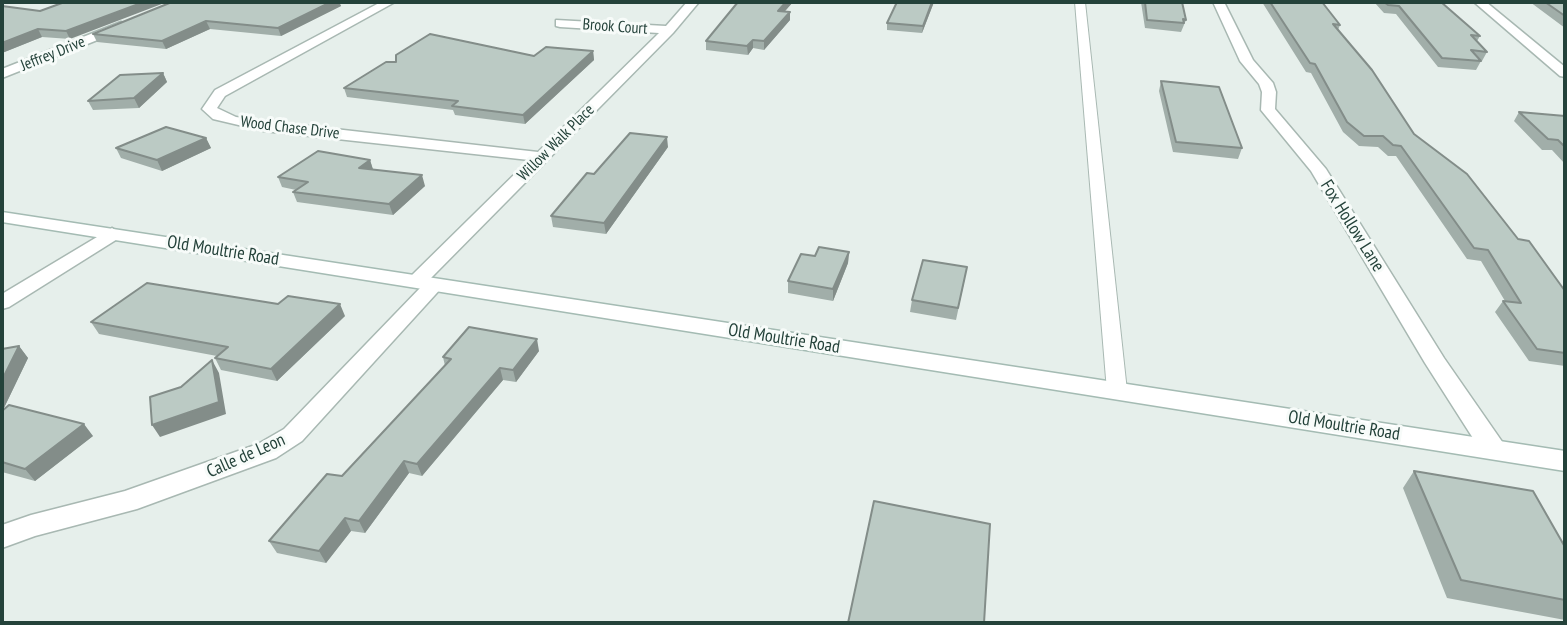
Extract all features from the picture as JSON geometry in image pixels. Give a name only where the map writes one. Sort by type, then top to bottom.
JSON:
[{"type":"street","name":"Wood Chase Drive","points":[[389,2],[220,93],[209,109],[218,116],[233,121],[542,157]]},
{"type":"street","name":"Willow Walk Place","points":[[426,283],[542,157],[694,2]]},
{"type":"street","name":"Fox Hollow Lane","points":[[1218,2],[1247,61],[1266,83],[1269,92],[1268,110],[1318,170],[1436,363],[1494,450]]},
{"type":"street","points":[[1479,2],[1565,73]]},
{"type":"street","name":"Jeffrey Drive","points":[[2,74],[129,23]]},
{"type":"street","name":"Brook Court","points":[[560,23],[669,30]]},
{"type":"street","name":"Old Moultrie Road","points":[[2,217],[1565,461]]},
{"type":"street","points":[[2,303],[112,234]]},
{"type":"street","name":"Calle de Leon","points":[[2,537],[31,526],[127,501],[267,451],[293,435],[426,283]]},
{"type":"lane","points":[[1080,2],[1117,391]]},
{"type":"building","points":[[62,2],[144,2],[66,31],[38,29],[2,43],[2,6],[40,11]]},
{"type":"building","points":[[172,2],[331,2],[278,28],[206,21],[162,41],[93,34]]},
{"type":"building","points":[[738,2],[786,2],[778,11],[790,12],[764,41],[753,40],[747,46],[706,41]]},
{"type":"building","points":[[897,2],[932,2],[923,26],[887,23]]},
{"type":"building","points":[[1145,2],[1182,2],[1186,20],[1183,19],[1184,23],[1147,20]]},
{"type":"building","points":[[1270,2],[1322,2],[1340,25],[1333,24],[1372,70],[1414,134],[1467,174],[1518,239],[1529,241],[1565,291],[1565,353],[1537,349],[1503,301],[1521,303],[1488,250],[1474,248],[1401,146],[1393,145],[1383,136],[1364,136],[1347,122],[1315,64],[1310,63]]},
{"type":"building","points":[[1384,2],[1441,2],[1480,36],[1471,35],[1487,52],[1471,50],[1481,61],[1442,58],[1399,6]]},
{"type":"building","points":[[1545,2],[1565,2],[1565,16]]},
{"type":"building","points":[[430,34],[534,56],[546,47],[593,51],[523,115],[452,106],[458,101],[344,88],[386,62],[396,62],[396,55]]},
{"type":"building","points":[[163,73],[134,98],[88,101],[120,75]]},
{"type":"building","points":[[1161,81],[1219,87],[1242,148],[1176,142]]},
{"type":"building","points":[[1519,112],[1565,116],[1565,147],[1558,140],[1548,139]]},
{"type":"building","points":[[166,127],[206,138],[157,160],[116,148]]},
{"type":"building","points":[[630,133],[667,137],[604,223],[551,216],[587,173],[594,174]]},
{"type":"building","points":[[318,151],[370,160],[359,168],[422,175],[389,204],[293,192],[308,182],[278,177]]},
{"type":"building","points":[[819,247],[849,252],[833,289],[788,281],[801,254],[815,256]]},
{"type":"building","points":[[923,260],[967,267],[958,308],[912,300]]},
{"type":"building","points":[[147,283],[278,304],[288,296],[340,304],[271,369],[215,358],[228,347],[91,322]]},
{"type":"building","points":[[469,327],[537,339],[513,370],[500,368],[417,464],[404,461],[359,521],[345,518],[319,551],[269,541],[327,474],[342,476],[451,359],[443,357]]},
{"type":"building","points":[[19,346],[2,380],[2,349]]},
{"type":"building","points":[[212,360],[219,402],[152,425],[150,397],[181,387]]},
{"type":"building","points":[[9,405],[84,424],[25,469],[2,462],[2,411]]},
{"type":"building","points":[[1414,471],[1533,491],[1565,547],[1565,600],[1461,580]]},
{"type":"building","points":[[874,501],[990,524],[984,623],[848,623]]}]
